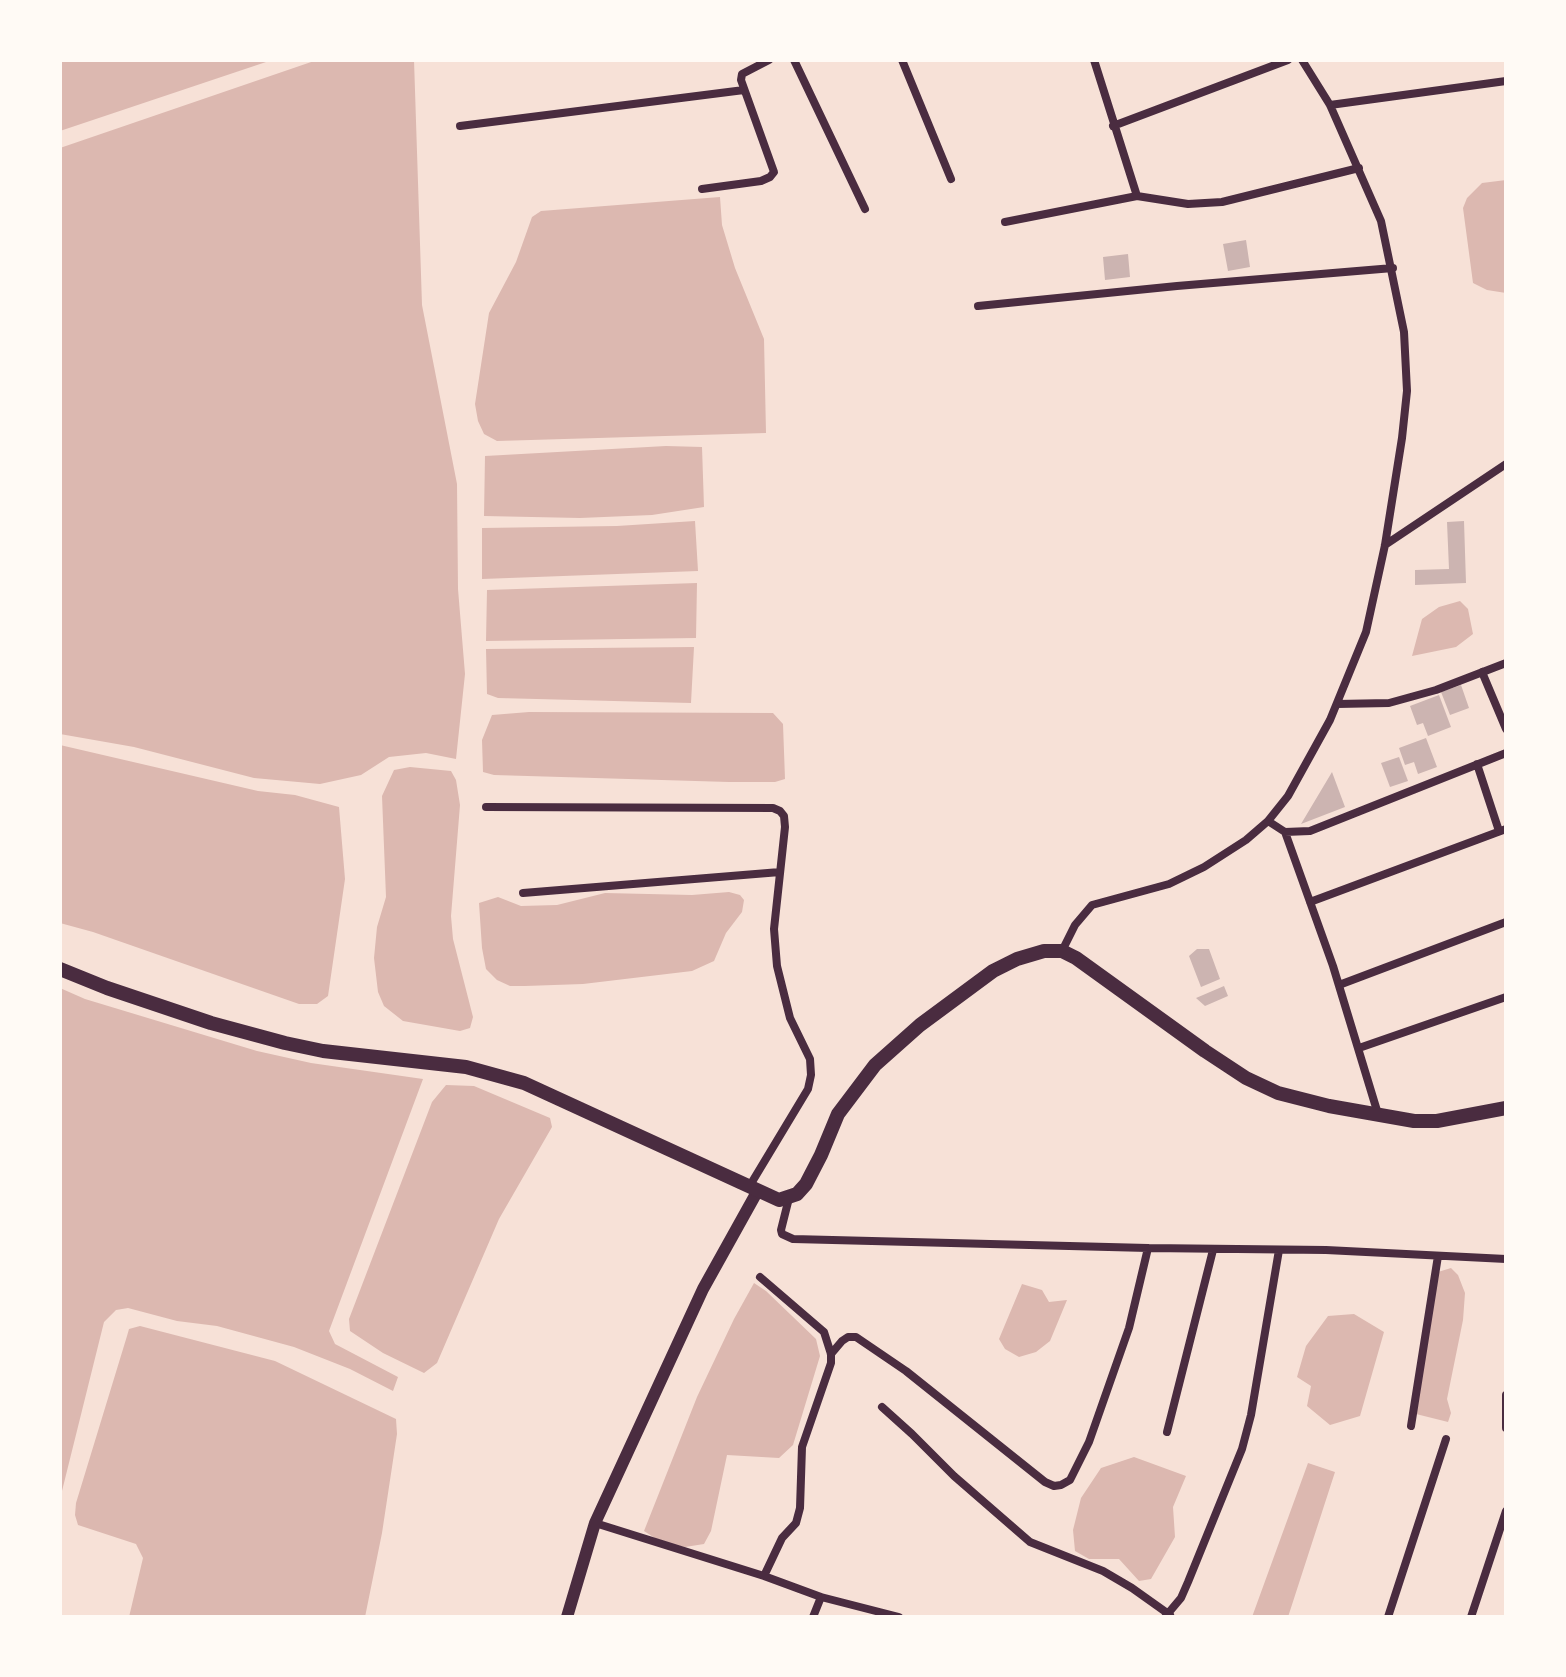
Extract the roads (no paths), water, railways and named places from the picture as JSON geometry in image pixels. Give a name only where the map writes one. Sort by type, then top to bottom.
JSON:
[{"type":"main road","points":[[60,969],[211,1023],[285,1043],[323,1051],[466,1067],[524,1083],[768,1195],[797,1194],[806,1184],[838,1114],[857,1087],[875,1065],[920,1025],[993,971],[1017,959],[1044,951],[1062,951],[1100,974],[1246,1078],[1278,1093],[1414,1121],[1437,1121],[1506,1108]]},
{"type":"street","points":[[702,189],[761,181],[774,172],[744,90],[742,74],[769,60]]},
{"type":"street","points":[[794,60],[865,209]]},
{"type":"street","points":[[902,60],[951,179]]},
{"type":"street","points":[[1094,60],[1137,196]]},
{"type":"street","points":[[1113,126],[1288,60]]},
{"type":"street","points":[[1062,951],[1075,925],[1092,905],[1169,884],[1204,867],[1246,840],[1268,821],[1288,796],[1337,704],[1366,632],[1385,545],[1407,391],[1404,332],[1381,221],[1330,105],[1302,60]]},
{"type":"street","points":[[1330,105],[1506,81]]},
{"type":"street","points":[[460,126],[744,90]]},
{"type":"street","points":[[1005,222],[1137,196],[1207,204],[1359,168]]},
{"type":"street","points":[[978,306],[1393,268]]},
{"type":"street","points":[[1385,545],[1506,464]]},
{"type":"street","points":[[1337,704],[1389,703],[1436,690],[1506,663]]},
{"type":"street","points":[[1482,672],[1506,729]]},
{"type":"street","points":[[1268,821],[1285,832],[1310,831],[1506,753]]},
{"type":"street","points":[[1310,902],[1503,830],[1477,764]]},
{"type":"street","points":[[486,807],[773,808],[780,811],[784,816],[774,929],[777,966],[790,1018],[810,1059],[808,1089],[768,1195],[703,1289],[595,1523],[567,1617]]},
{"type":"street","points":[[1285,832],[1339,985],[1378,1114]]},
{"type":"street","points":[[523,893],[780,872]]},
{"type":"street","points":[[1339,985],[1506,922]]},
{"type":"street","points":[[1359,1048],[1506,997]]},
{"type":"street","points":[[768,1195],[782,1234],[793,1239],[1279,1250],[1506,1259]]},
{"type":"street","points":[[831,1354],[842,1341],[856,1337],[906,1371],[1045,1482],[1061,1485],[1070,1480],[1099,1414],[1137,1302],[1148,1248]]},
{"type":"street","points":[[1167,1432],[1213,1250]]},
{"type":"street","points":[[882,1407],[954,1476],[1030,1542],[1103,1571],[1169,1616],[1188,1582],[1242,1449],[1251,1415],[1279,1250]]},
{"type":"street","points":[[1411,1426],[1438,1256]]},
{"type":"street","points":[[760,1277],[824,1332],[831,1354],[831,1363],[802,1447],[800,1508],[796,1523],[782,1538],[764,1576]]},
{"type":"street","points":[[1506,1395],[1506,1428]]},
{"type":"street","points":[[1388,1617],[1446,1439]]},
{"type":"street","points":[[1471,1617],[1506,1511]]},
{"type":"street","points":[[595,1523],[821,1597],[899,1617]]},
{"type":"street","points":[[813,1617],[821,1597]]}]
